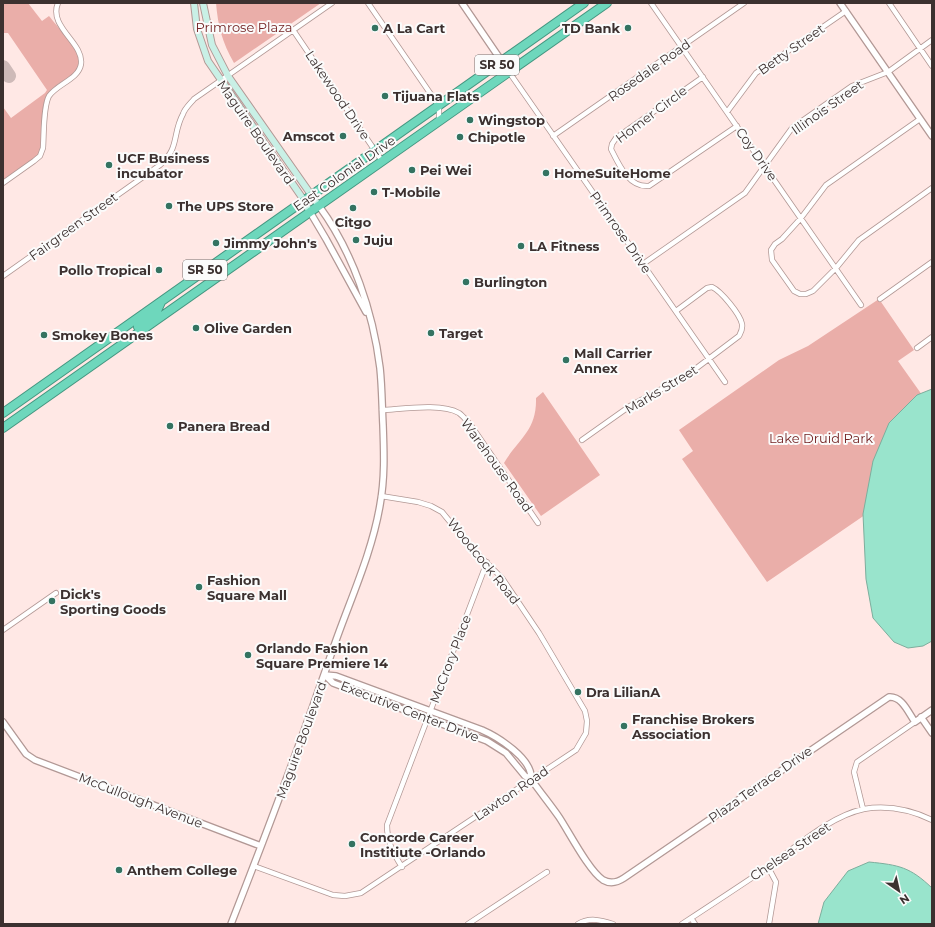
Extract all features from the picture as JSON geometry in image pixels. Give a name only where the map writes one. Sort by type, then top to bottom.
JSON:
[{"type":"highway","name":"East Colonial Drive","points":[[3,413],[584,3]]},
{"type":"highway","name":"East Colonial Drive","points":[[3,428],[607,3]]},
{"type":"highway","points":[[166,314],[170,301],[223,265],[226,256]]},
{"type":"highway","points":[[130,339],[134,330],[156,313],[161,302]]},
{"type":"main road","name":"Maguire Boulevard","points":[[194,3],[197,29],[208,61],[310,212]]},
{"type":"main road","name":"Maguire Boulevard","points":[[203,3],[212,45],[228,76],[319,206]]},
{"type":"street","points":[[3,184],[40,156],[43,148],[48,98],[55,90],[78,72],[81,65],[78,52],[57,18],[58,3]]},
{"type":"street","name":"Fairgreen Street","points":[[3,276],[167,159],[174,148],[183,114],[194,99],[332,3]]},
{"type":"street","points":[[368,3],[439,106],[439,121]]},
{"type":"street","name":"Primrose Drive","points":[[462,3],[725,382]]},
{"type":"street","name":"Coy Drive","points":[[651,3],[861,305]]},
{"type":"street","name":"Rosedale Road","points":[[553,136],[744,3]]},
{"type":"street","points":[[840,3],[932,136]]},
{"type":"street","points":[[888,3],[932,66]]},
{"type":"street","name":"Betty Street","points":[[727,112],[756,73],[846,11]]},
{"type":"street","name":"Lakewood Drive","points":[[293,30],[382,161]]},
{"type":"street","name":"Illinois Street","points":[[643,264],[744,193],[792,128],[852,86],[888,72],[932,40]]},
{"type":"street","name":"Homer Circle","points":[[702,77],[616,138],[611,149],[630,180],[641,187],[649,186],[737,126]]},
{"type":"street","points":[[920,119],[826,185],[801,218],[782,239],[775,244],[771,250],[772,260],[790,286],[800,294],[813,291],[836,268],[859,240],[932,188]]},
{"type":"street","name":"Maguire Boulevard","points":[[230,924],[254,866],[325,675],[373,537],[382,496],[385,461],[380,369],[369,317],[362,292],[346,251],[334,227],[319,206]]},
{"type":"street","name":"Maguire Boulevard","points":[[310,212],[326,238],[369,317]]},
{"type":"street","points":[[880,299],[932,262]]},
{"type":"street","name":"Marks Street","points":[[582,440],[630,406],[686,376],[738,336],[743,326],[722,294],[712,287],[707,288],[676,311]]},
{"type":"street","points":[[916,348],[932,337]]},
{"type":"street","points":[[50,380],[56,391]]},
{"type":"street","name":"Warehouse Road","points":[[382,410],[433,408],[448,409],[460,414],[470,424],[538,523]]},
{"type":"street","name":"Woodcock Road","points":[[382,496],[418,502],[431,506],[442,512],[469,544],[502,578],[520,604],[582,705],[587,718],[587,730]]},
{"type":"street","name":"McCrory Place","points":[[402,867],[392,852],[387,838],[388,825],[487,562]]},
{"type":"street","points":[[3,630],[56,593]]},
{"type":"street","name":"Executive Center Drive","points":[[325,675],[336,676],[482,730],[499,739],[514,750],[531,772],[531,779]]},
{"type":"street","name":"Executive Center Drive","points":[[325,675],[333,683],[491,742],[509,756],[524,775],[531,779],[598,876]]},
{"type":"street","name":"Plaza Terrace Drive","points":[[598,876],[607,882],[620,881],[889,697],[897,698],[901,701],[915,722]]},
{"type":"street","points":[[863,810],[854,772],[856,762],[932,710]]},
{"type":"street","points":[[922,717],[932,733]]},
{"type":"street","name":"McCullough Avenue","points":[[3,722],[27,756],[261,846]]},
{"type":"street","name":"Lawton Road","points":[[254,866],[329,894],[345,896],[364,892],[576,750],[584,739],[587,730]]},
{"type":"street","name":"Chelsea Street","points":[[682,924],[768,867],[816,832],[838,819],[863,810],[887,808],[915,812],[932,820]]},
{"type":"street","points":[[768,867],[776,882],[769,924]]},
{"type":"street","points":[[468,924],[547,872]]},
{"type":"street","points":[[691,918],[695,924]]},
{"type":"street","points":[[578,924],[585,919],[613,924]]},
{"type":"green space","points":[[3,3],[28,3],[42,21],[49,16],[71,43],[79,59],[76,70],[73,74],[54,87],[46,98],[43,106],[41,151],[38,157],[3,182],[3,107],[11,118],[47,90],[8,33],[3,33]]},
{"type":"green space","name":"Primrose Plaza","points":[[216,3],[321,3],[234,63],[221,34]]},
{"type":"green space","name":"Lake Druid Park","points":[[879,299],[914,350],[898,361],[932,409],[932,469],[767,582],[682,459],[693,451],[679,430],[779,360],[808,346]]},
{"type":"green space","points":[[543,392],[600,475],[541,516],[504,463],[530,427],[533,419],[536,398]]},
{"type":"shaded area","points":[[932,389],[932,641],[923,646],[908,648],[894,642],[873,618],[866,579],[863,514],[873,461],[889,423],[917,395]]},
{"type":"shaded area","points":[[869,862],[888,864],[904,868],[932,888],[932,924],[818,924],[824,902],[848,871]]},
{"type":"taxiway","points":[[3,67],[9,76]]},
{"type":"place","name":"A La Cart","points":[[375,28]]},
{"type":"place","name":"TD Bank","points":[[628,28]]},
{"type":"place","name":"Tijuana Flats","points":[[385,96]]},
{"type":"place","name":"Wingstop","points":[[470,120]]},
{"type":"place","name":"Amscot","points":[[343,136]]},
{"type":"place","name":"Chipotle","points":[[460,137]]},
{"type":"place","name":"UCF Business incubator","points":[[109,165]]},
{"type":"place","name":"Pei Wei","points":[[412,170]]},
{"type":"place","name":"HomeSuiteHome","points":[[546,173]]},
{"type":"place","name":"T-Mobile","points":[[374,192]]},
{"type":"place","name":"The UPS Store","points":[[169,206]]},
{"type":"place","name":"Citgo","points":[[353,208]]},
{"type":"place","name":"Juju","points":[[356,240]]},
{"type":"place","name":"Jimmy John's","points":[[216,243]]},
{"type":"place","name":"LA Fitness","points":[[521,246]]},
{"type":"place","name":"Pollo Tropical","points":[[159,270]]},
{"type":"place","name":"Burlington","points":[[466,282]]},
{"type":"place","name":"Olive Garden","points":[[196,328]]},
{"type":"place","name":"Target","points":[[431,333]]},
{"type":"place","name":"Smokey Bones","points":[[44,335]]},
{"type":"place","name":"Mall Carrier Annex","points":[[566,360]]},
{"type":"place","name":"Panera Bread","points":[[170,426]]},
{"type":"place","name":"Fashion Square Mall","points":[[199,587]]},
{"type":"place","name":"Dick's Sporting Goods","points":[[52,601]]},
{"type":"place","name":"Orlando Fashion Square Premiere 14","points":[[248,655]]},
{"type":"place","name":"Dra LilianA","points":[[578,692]]},
{"type":"place","name":"Franchise Brokers Association","points":[[624,726]]},
{"type":"place","name":"Concorde Career Institiute -Orlando","points":[[352,844]]},
{"type":"place","name":"Anthem College","points":[[119,870]]}]
